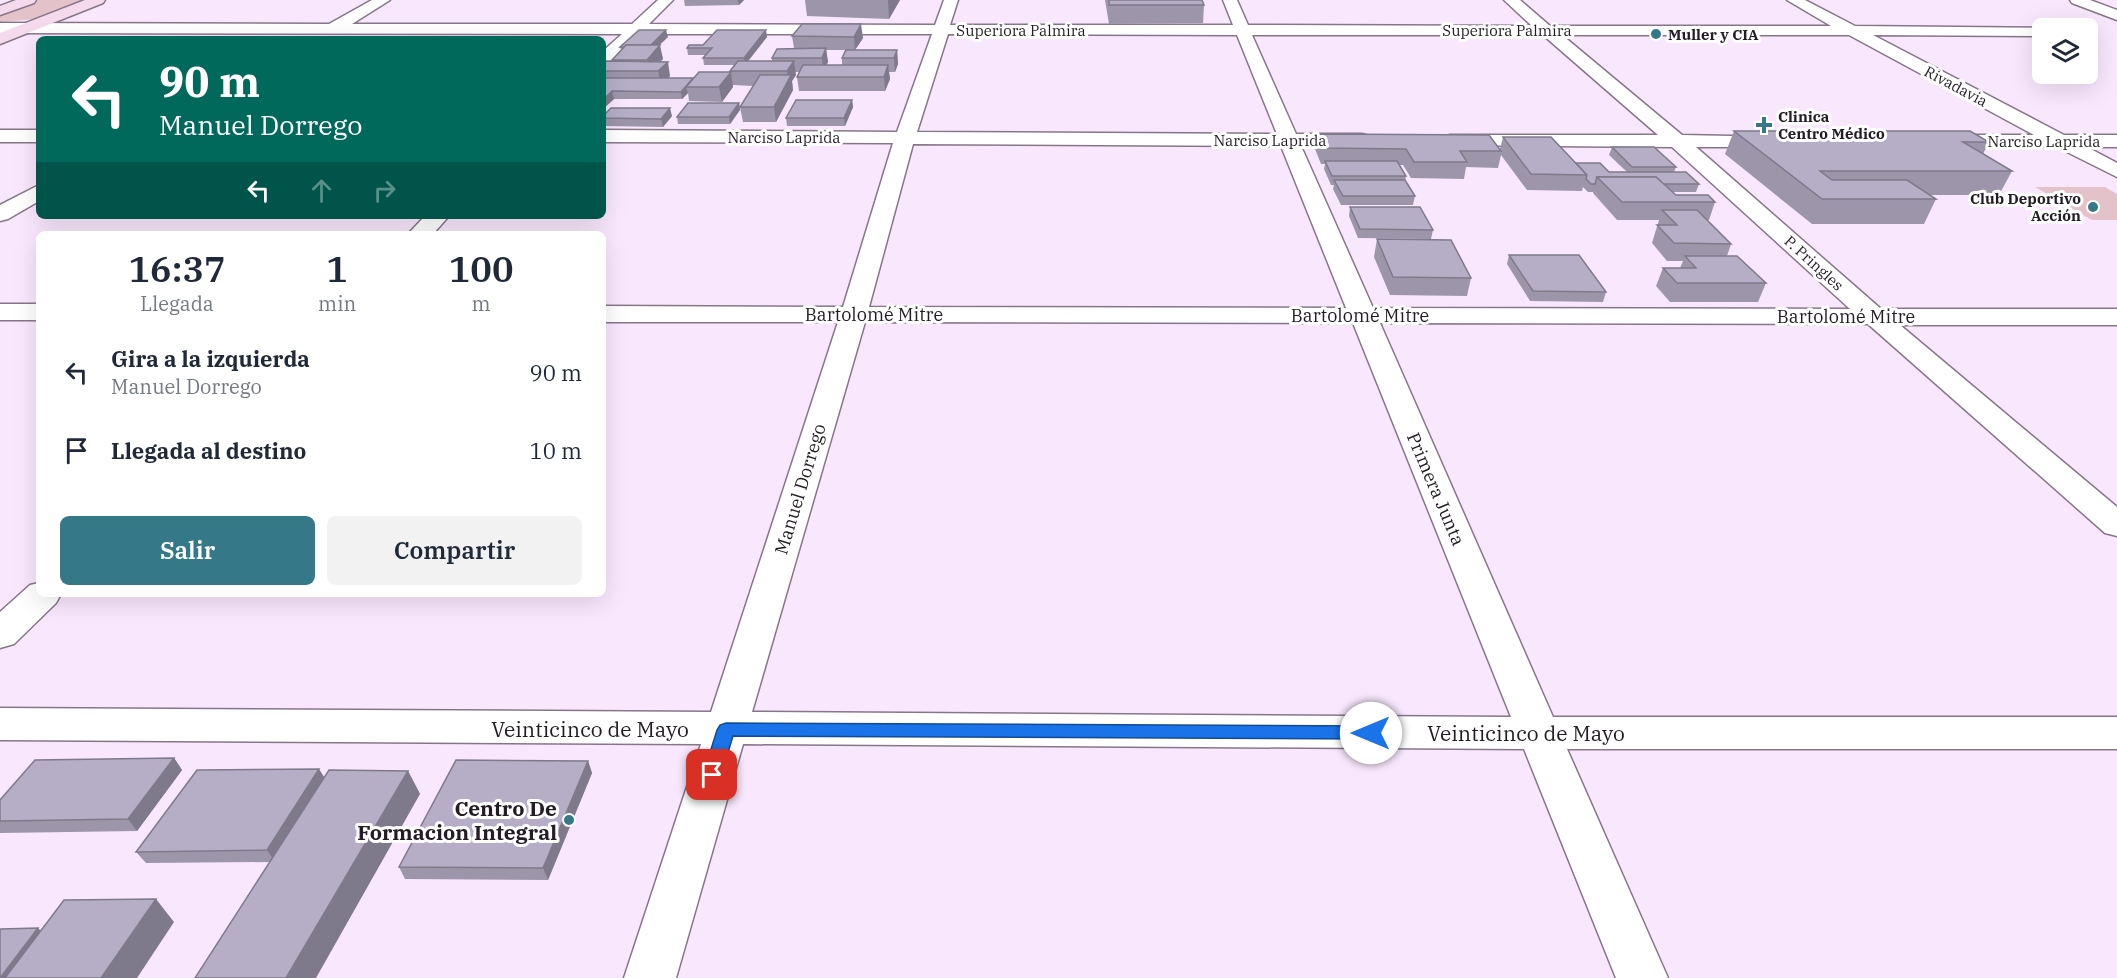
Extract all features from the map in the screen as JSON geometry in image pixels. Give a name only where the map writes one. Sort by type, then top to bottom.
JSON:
[{"type":"main road","points":[[0,39],[98,0]]},
{"type":"main road","points":[[0,11],[15,4]]},
{"type":"street","points":[[318,36],[383,0]]},
{"type":"street","points":[[606,57],[666,0]]},
{"type":"street","name":"P. Pringles","points":[[1511,0],[1678,142],[1874,316],[2117,525]]},
{"type":"street","name":"Rivadavia","points":[[1794,0],[2117,171]]},
{"type":"street","points":[[2078,0],[2117,15]]},
{"type":"street","name":"Superiora Palmira","points":[[0,28],[635,30],[946,15],[1235,15],[1546,31],[2032,31]]},
{"type":"street","name":"Manuel Dorrego","points":[[650,978],[854,314],[905,138],[946,15]]},
{"type":"street","name":"Primera Junta","points":[[1235,15],[1642,978]]},
{"type":"street","points":[[0,136],[36,136]]},
{"type":"street","name":"Narciso Laprida","points":[[606,136],[1383,141]]},
{"type":"street","points":[[1431,141],[1797,141]]},
{"type":"street","name":"Narciso Laprida","points":[[1917,141],[2117,141]]},
{"type":"street","points":[[0,214],[36,194]]},
{"type":"street","points":[[423,231],[435,219]]},
{"type":"street","points":[[0,312],[36,312]]},
{"type":"street","name":"Bartolomé Mitre","points":[[606,314],[2117,317]]},
{"type":"street","points":[[0,634],[40,597]]},
{"type":"street","name":"Veinticinco de Mayo","points":[[0,724],[726,730],[2117,733]]},
{"type":"shaded area","points":[[39,0],[85,0],[36,19],[0,22],[0,14]]},
{"type":"shaded area","name":"Club Deportivo Acción","points":[[2035,187],[2105,187],[2117,194],[2117,220],[2092,220]]},
{"type":"building","points":[[1109,0],[1202,0],[1204,5],[1109,5]]},
{"type":"building","points":[[802,24],[861,24],[854,37],[792,36]]},
{"type":"building","points":[[639,30],[666,30],[651,45],[620,47]]},
{"type":"building","points":[[717,30],[766,30],[744,58],[703,58],[712,48],[687,48],[689,45],[703,45]]},
{"type":"building","points":[[626,45],[660,45],[647,60],[612,60]]},
{"type":"building","points":[[826,48],[822,58],[772,58],[777,49]]},
{"type":"building","points":[[846,50],[897,50],[894,58],[842,58]]},
{"type":"building","points":[[606,61],[668,62],[658,71],[606,71]]},
{"type":"building","points":[[738,61],[794,61],[787,71],[730,71]]},
{"type":"building","points":[[803,65],[888,65],[884,77],[797,77]]},
{"type":"building","points":[[699,72],[731,72],[719,87],[686,87]]},
{"type":"building","points":[[760,75],[791,75],[774,107],[740,107]]},
{"type":"building","points":[[606,78],[693,78],[681,92],[612,91],[606,97]]},
{"type":"building","points":[[796,100],[852,100],[844,118],[786,118]]},
{"type":"building","points":[[688,103],[739,103],[729,117],[677,117]]},
{"type":"building","points":[[611,108],[670,108],[661,119],[606,118],[606,113]]},
{"type":"building","points":[[1734,131],[1970,131],[1989,142],[1963,142],[2012,171],[1820,171],[1832,180],[1907,180],[1936,199],[1822,199]]},
{"type":"building","points":[[1317,134],[1489,135],[1501,151],[1460,151],[1467,162],[1414,162],[1406,149],[1324,148]]},
{"type":"building","points":[[1503,137],[1551,137],[1587,175],[1531,174]]},
{"type":"building","points":[[1612,147],[1654,147],[1676,167],[1632,167]]},
{"type":"building","points":[[1325,161],[1397,161],[1406,176],[1332,176]]},
{"type":"building","points":[[1576,163],[1600,163],[1609,172],[1686,172],[1699,184],[1663,184],[1656,177],[1597,177],[1595,184],[1591,184],[1586,179],[1587,175]]},
{"type":"building","points":[[1597,177],[1656,177],[1676,195],[1708,195],[1715,202],[1622,202]]},
{"type":"building","points":[[1334,180],[1405,180],[1415,196],[1343,196]]},
{"type":"building","points":[[1350,207],[1420,207],[1433,230],[1360,229]]},
{"type":"building","points":[[1662,210],[1697,210],[1731,244],[1674,243],[1657,225],[1677,225]]},
{"type":"building","points":[[1377,239],[1451,240],[1471,278],[1393,277]]},
{"type":"building","points":[[1509,255],[1579,255],[1606,292],[1533,291]]},
{"type":"building","points":[[1685,256],[1737,256],[1766,283],[1677,283],[1663,268],[1696,268]]},
{"type":"building","points":[[174,758],[128,819],[0,821],[0,800],[35,760]]},
{"type":"building","points":[[456,760],[588,761],[543,868],[399,867]]},
{"type":"building","points":[[319,769],[267,850],[136,852],[197,770]]},
{"type":"building","points":[[329,770],[408,771],[286,978],[195,978]]},
{"type":"building","points":[[156,899],[101,978],[5,978],[64,900]]},
{"type":"building","points":[[38,928],[0,978],[0,929]]},
{"type":"place","name":"Muller y CIA","points":[[1656,34]]},
{"type":"place","name":"Clinica Centro Médico","points":[[1764,125]]},
{"type":"place","name":"Club Deportivo Acción","points":[[2093,207]]},
{"type":"place","name":"Centro De Formacion Integral","points":[[569,820]]},
{"type":"route","points":[[712,775],[726,730],[1371,733]]}]
